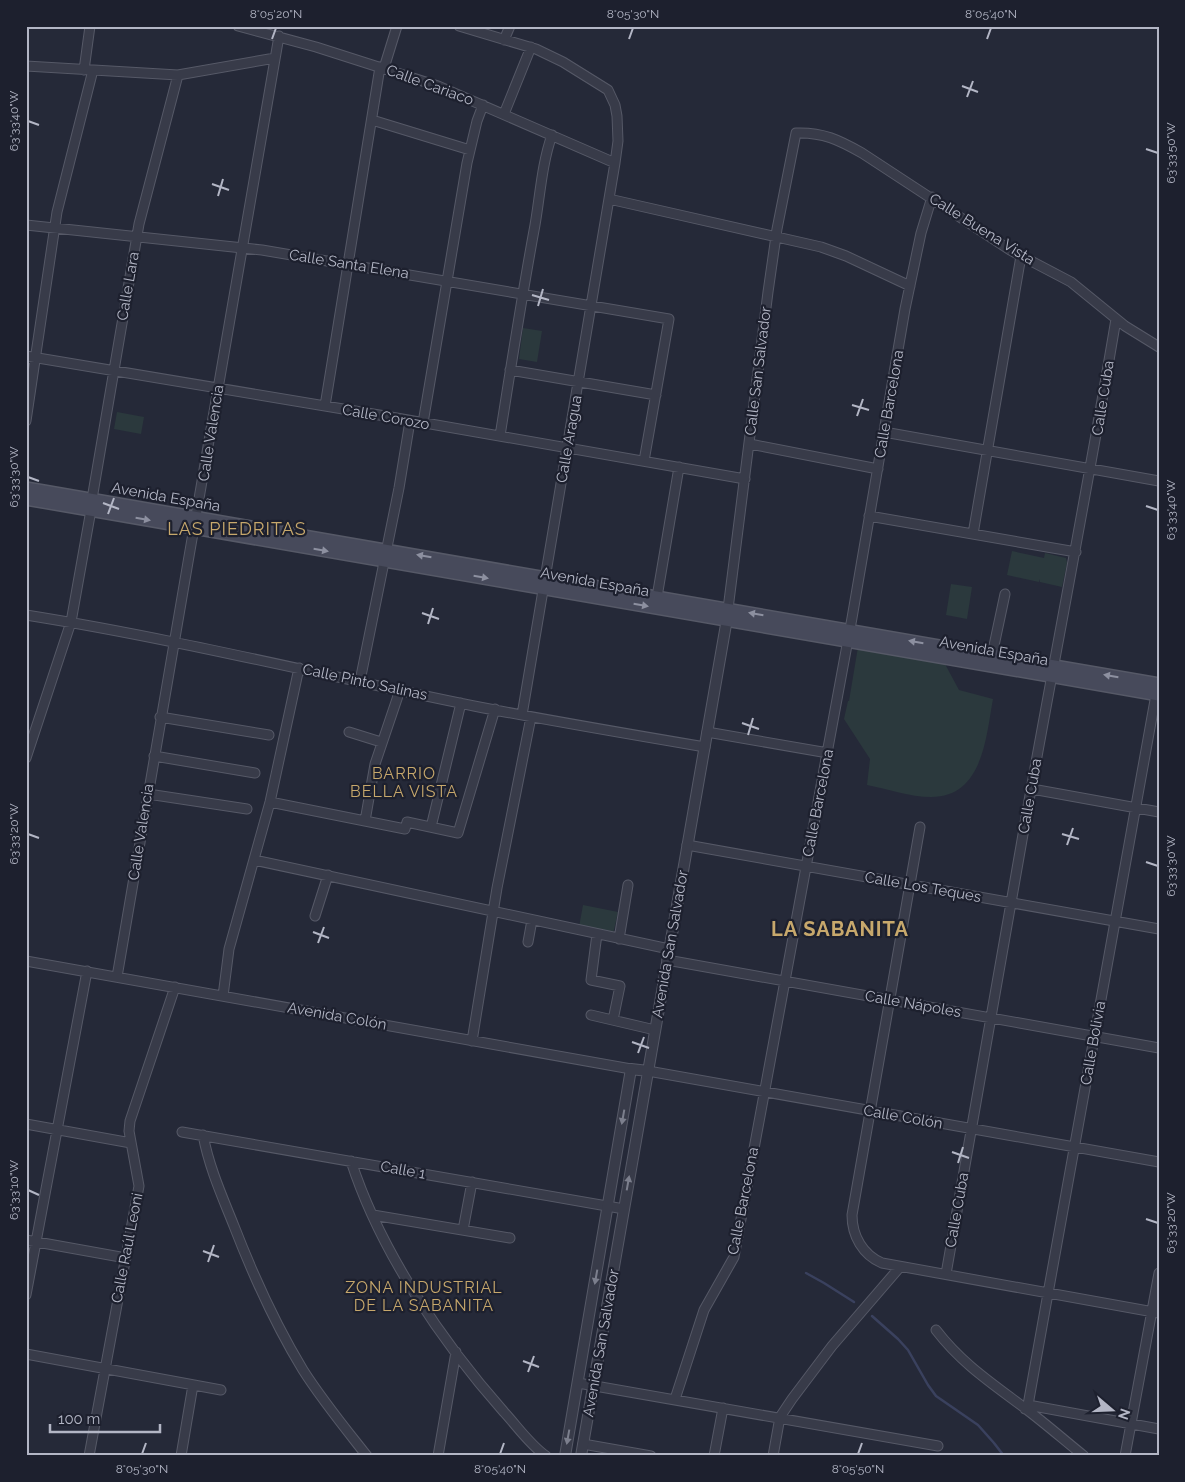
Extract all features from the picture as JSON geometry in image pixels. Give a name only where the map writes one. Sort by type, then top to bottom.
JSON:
[{"type":"main road","name":"Avenida España","points":[[26,488],[92,505],[1054,672],[1158,688]]},
{"type":"main road","name":"Avenida España","points":[[26,499],[92,505]]},
{"type":"main road","name":"Avenida España","points":[[544,583],[657,597],[727,615]]},
{"type":"main road","name":"Avenida España","points":[[849,636],[992,655],[1054,672]]},
{"type":"street","points":[[26,421],[54,228],[89,70],[90,26]]},
{"type":"street","name":"Calle Cariaco","points":[[238,26],[275,32],[438,86],[615,163]]},
{"type":"street","points":[[324,406],[372,120],[382,68],[397,26]]},
{"type":"street","name":"Calle Aragua","points":[[459,26],[531,47],[563,62],[609,91],[615,105],[618,127],[615,163],[592,306],[544,583],[527,716],[472,1041]]},
{"type":"street","points":[[504,40],[510,26]]},
{"type":"street","name":"Calle Valencia","points":[[117,977],[160,717],[196,523],[275,58],[275,32]]},
{"type":"street","points":[[504,114],[531,47]]},
{"type":"street","points":[[26,66],[178,76],[275,58]]},
{"type":"street","name":"Calle Lara","points":[[26,758],[71,622],[137,236],[178,76]]},
{"type":"street","points":[[423,423],[470,150],[483,105]]},
{"type":"street","points":[[372,120],[470,150]]},
{"type":"street","name":"Calle Buena Vista","points":[[796,133],[818,133],[838,140],[862,153],[1021,256],[1071,282],[1116,319],[1159,347]]},
{"type":"street","name":"Calle San Salvador","points":[[727,615],[776,236],[796,133]]},
{"type":"street","points":[[500,436],[543,182],[546,154],[552,135]]},
{"type":"street","name":"Calle Barcelona","points":[[675,1400],[704,1310],[734,1257],[828,753],[910,286],[921,233],[932,197]]},
{"type":"street","points":[[609,199],[776,236],[834,251],[910,286]]},
{"type":"street","name":"Calle Santa Elena","points":[[26,225],[243,247],[347,263],[669,319],[656,395]]},
{"type":"street","points":[[973,534],[1021,256]]},
{"type":"street","name":"Calle Cuba","points":[[946,1274],[1091,470],[1116,319]]},
{"type":"street","name":"Calle Corozo","points":[[26,356],[745,479]]},
{"type":"street","points":[[510,370],[656,395],[644,461]]},
{"type":"street","points":[[360,681],[410,421]]},
{"type":"street","points":[[884,432],[1159,482]]},
{"type":"street","points":[[750,444],[878,469]]},
{"type":"street","points":[[657,597],[678,467]]},
{"type":"street","points":[[869,516],[1076,552]]},
{"type":"street","points":[[992,655],[1005,594]]},
{"type":"street","name":"Calle Pinto Salinas","points":[[26,615],[174,642],[495,710],[705,747]]},
{"type":"street","name":"Avenida San Salvador","points":[[582,1456],[727,615]]},
{"type":"street","points":[[223,996],[229,949],[270,802],[299,668]]},
{"type":"street","name":"Calle Bolivia","points":[[1026,1407],[1158,688]]},
{"type":"street","points":[[365,821],[375,764],[400,690]]},
{"type":"street","points":[[431,827],[461,703]]},
{"type":"street","points":[[270,802],[404,829],[406,822],[458,833],[495,710]]},
{"type":"street","points":[[160,717],[269,735]]},
{"type":"street","points":[[350,732],[381,742]]},
{"type":"street","points":[[707,732],[828,753]]},
{"type":"street","points":[[154,756],[255,773]]},
{"type":"street","points":[[1032,789],[1159,812]]},
{"type":"street","points":[[148,794],[247,809]]},
{"type":"street","points":[[920,827],[852,1215],[854,1232],[863,1248],[874,1260],[900,1267],[1155,1312]]},
{"type":"street","name":"Calle Los Teques","points":[[687,845],[1159,928]]},
{"type":"street","points":[[254,860],[669,949]]},
{"type":"street","points":[[315,916],[328,875]]},
{"type":"street","points":[[619,939],[628,885]]},
{"type":"street","points":[[528,942],[532,920]]},
{"type":"street","points":[[597,934],[591,980],[620,986],[613,1020]]},
{"type":"street","name":"Calle Nápoles","points":[[667,960],[1159,1048]]},
{"type":"street","name":"Avenida Colón","points":[[26,961],[648,1071]]},
{"type":"street","points":[[26,1295],[87,971]]},
{"type":"street","name":"Calle Raúl Leoni","points":[[89,1456],[139,1186],[129,1132],[132,1111],[175,987]]},
{"type":"street","points":[[591,1015],[655,1030]]},
{"type":"street","name":"Avenida San Salvador","points":[[565,1456],[632,1068]]},
{"type":"street","name":"Calle Colón","points":[[648,1071],[1159,1162]]},
{"type":"street","points":[[26,1124],[131,1143]]},
{"type":"street","name":"Calle 1","points":[[182,1132],[624,1209]]},
{"type":"street","points":[[204,1135],[207,1157],[213,1175],[264,1298],[310,1380],[367,1456]]},
{"type":"street","points":[[351,1161],[358,1184],[396,1261],[456,1352],[487,1392],[546,1456]]},
{"type":"street","points":[[463,1230],[472,1182]]},
{"type":"street","points":[[373,1215],[510,1238]]},
{"type":"street","points":[[26,1240],[126,1258]]},
{"type":"street","points":[[773,1456],[780,1417],[832,1346],[900,1267]]},
{"type":"street","points":[[1125,1456],[1155,1312],[1159,1273]]},
{"type":"street","points":[[936,1330],[948,1346],[989,1383],[1026,1407],[1084,1456]]},
{"type":"street","points":[[438,1456],[456,1352]]},
{"type":"street","points":[[26,1354],[221,1390]]},
{"type":"street","points":[[578,1383],[938,1446]]},
{"type":"street","points":[[181,1456],[194,1385]]},
{"type":"street","points":[[1026,1407],[1159,1430]]},
{"type":"street","points":[[714,1456],[723,1408]]},
{"type":"street","points":[[584,1444],[651,1456]]},
{"type":"shaded area","points":[[523,328],[542,331],[537,362],[519,359]]},
{"type":"shaded area","points":[[117,412],[144,417],[141,434],[114,429]]},
{"type":"shaded area","points":[[1012,551],[1044,558],[1045,553],[1066,558],[1067,563],[1062,587],[1040,582],[1040,579],[1039,582],[1007,575]]},
{"type":"shaded area","points":[[951,584],[972,587],[967,619],[946,615]]},
{"type":"shaded area","points":[[858,647],[945,664],[959,690],[993,699],[988,730],[979,762],[972,776],[962,787],[948,794],[923,797],[867,785],[870,759],[844,719]]},
{"type":"shaded area","points":[[583,905],[618,912],[613,934],[579,927]]},
{"type":"waterway","points":[[806,1273],[854,1302]]},
{"type":"waterway","points":[[872,1316],[908,1350],[936,1396],[978,1425],[1004,1456]]},
{"type":"district","name":"LAS PIEDRITAS","points":[[237,529]]},
{"type":"district","name":"BARRIO BELLA VISTA","points":[[404,782]]},
{"type":"district","name":"LA SABANITA","points":[[840,929]]},
{"type":"district","name":"ZONA INDUSTRIAL DE LA SABANITA","points":[[424,1296]]}]
